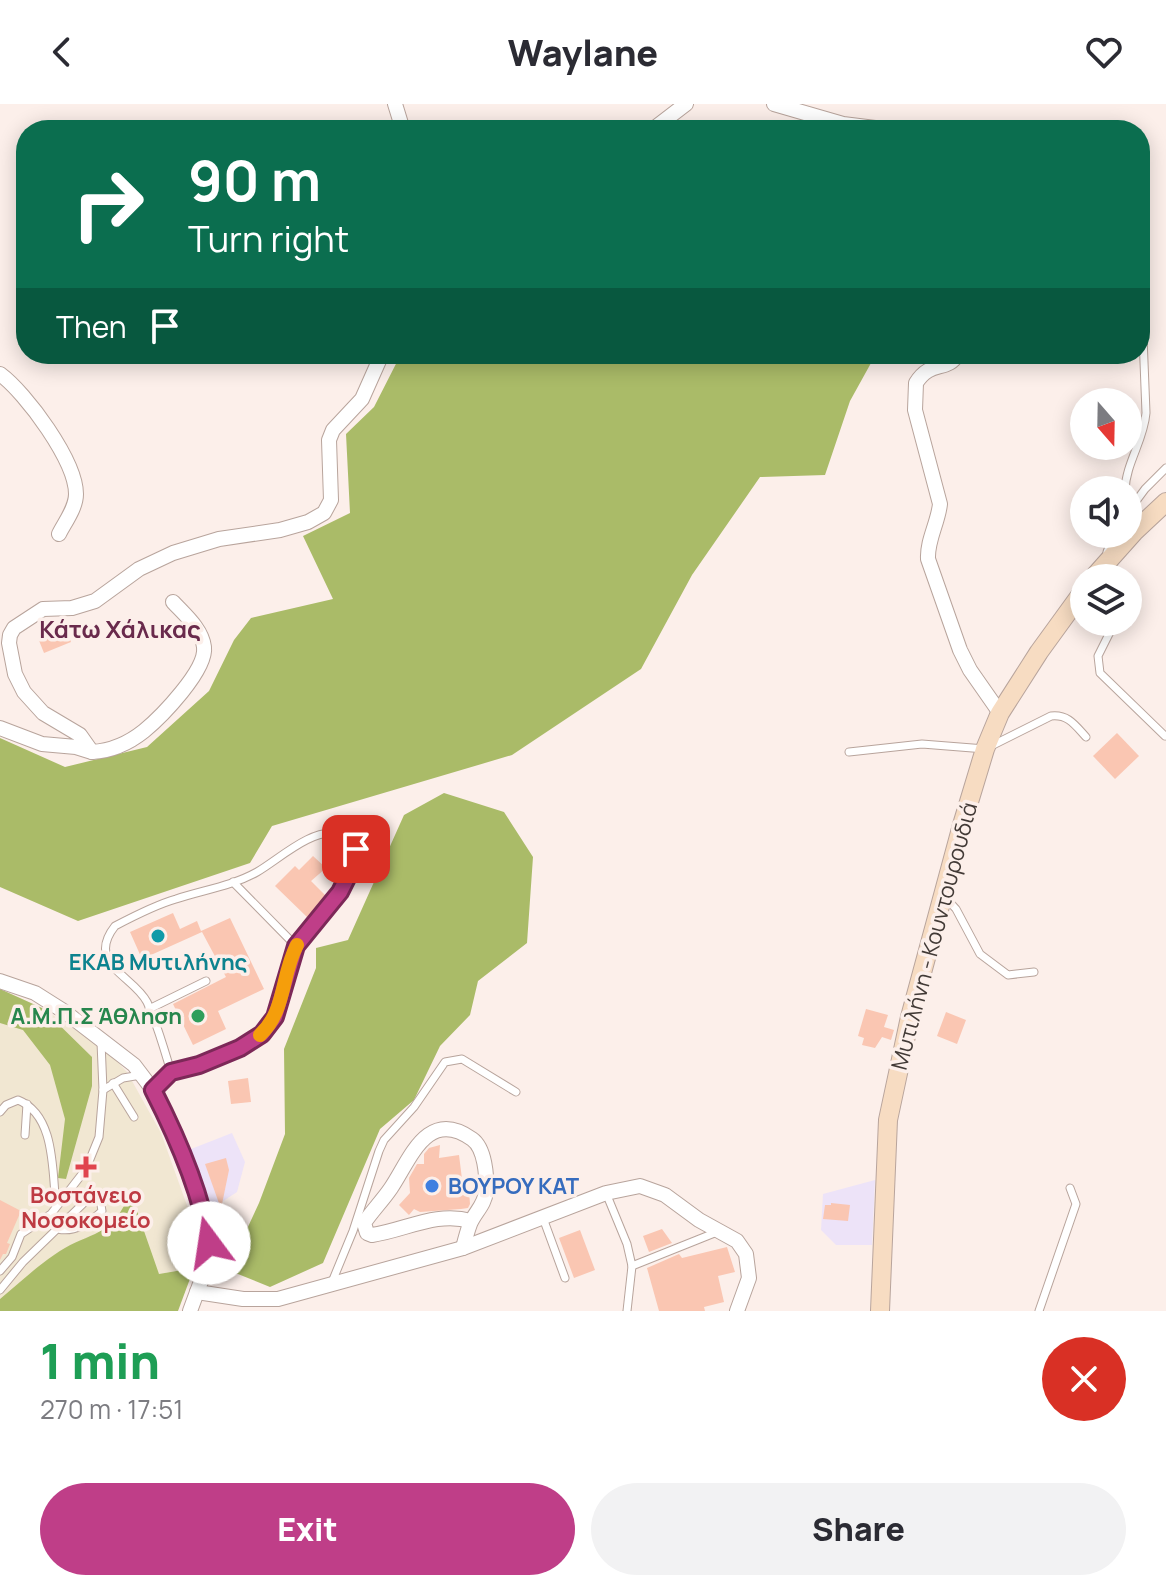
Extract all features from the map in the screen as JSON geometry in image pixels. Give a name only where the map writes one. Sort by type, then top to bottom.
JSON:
[{"type":"main road","points":[[1107,564],[1166,502]]},
{"type":"main road","name":"Μυτιλήνη - Κουντουρουδιά","points":[[880,1311],[888,1120],[910,1017],[943,894],[985,749],[1000,713],[1070,609]]},
{"type":"street","points":[[665,120],[686,104]]},
{"type":"street","points":[[774,104],[829,120]]},
{"type":"street","points":[[92,752],[80,735],[43,713],[24,692],[15,674],[9,643],[14,628],[43,609],[72,608],[95,601],[139,569],[173,553],[208,542],[280,530],[308,522],[324,513],[331,500],[329,440],[333,430],[362,399],[378,364]]},
{"type":"street","points":[[948,364],[929,368],[916,383],[915,410],[940,504],[928,559],[960,650],[1000,713]]},
{"type":"street","points":[[0,374],[35,410],[73,480],[75,500],[59,534]]},
{"type":"street","points":[[0,728],[42,744],[76,747],[92,752],[105,751],[143,732],[198,671],[205,657],[201,634],[173,602]]},
{"type":"street","points":[[0,981],[35,993],[65,1012],[134,1065],[153,1090],[171,1124],[206,1223],[209,1243],[207,1265],[190,1311]]},
{"type":"street","points":[[463,1248],[471,1221],[479,1211],[486,1190],[482,1155],[479,1146],[470,1138],[446,1129],[428,1135],[406,1158],[389,1191],[364,1223],[367,1233],[372,1235],[454,1216],[471,1221]]},
{"type":"street","points":[[197,1292],[270,1300],[463,1248],[606,1193],[640,1186],[654,1189],[737,1241],[749,1265],[749,1278],[737,1311]]},
{"type":"lane","points":[[1127,476],[1145,428],[1144,364]]},
{"type":"lane","points":[[1142,493],[1166,468]]},
{"type":"lane","points":[[1108,636],[1098,656],[1100,673],[1165,736]]},
{"type":"lane","points":[[849,752],[922,744],[985,749],[1061,714],[1070,719],[1086,737]]},
{"type":"lane","points":[[153,1090],[171,1072],[199,1065],[240,1048],[262,1034],[275,1017],[296,946],[340,892],[356,860],[356,849],[350,842],[338,834],[324,833],[311,837],[255,873],[174,899],[115,926],[105,943],[106,955],[118,972],[146,999],[171,1072]]},
{"type":"lane","points":[[233,882],[296,946]]},
{"type":"lane","points":[[943,894],[956,909],[980,954],[1008,975],[1034,972]]},
{"type":"lane","points":[[149,1009],[206,981]]},
{"type":"lane","points":[[0,1271],[12,1257],[21,1234],[51,1214],[86,1169],[99,1137],[103,1090],[101,1040]]},
{"type":"lane","points":[[332,1282],[384,1140],[414,1107],[445,1062],[462,1059],[516,1092]]},
{"type":"lane","points":[[103,1090],[127,1076],[142,1075]]},
{"type":"lane","points":[[113,1083],[134,1117]]},
{"type":"lane","points":[[0,1112],[6,1105],[18,1100],[27,1104],[45,1128],[56,1206]]},
{"type":"lane","points":[[25,1135],[27,1104]]},
{"type":"lane","points":[[1039,1311],[1076,1204],[1070,1188]]},
{"type":"lane","points":[[606,1193],[627,1244],[632,1266],[627,1311]]},
{"type":"lane","points":[[0,1290],[23,1262],[91,1196],[100,1199],[102,1211],[92,1220],[75,1229],[58,1229]]},
{"type":"lane","points":[[51,1214],[58,1229]]},
{"type":"lane","points":[[543,1218],[565,1278]]},
{"type":"lane","points":[[632,1266],[719,1231]]},
{"type":"shaded area","name":"Βοστάνειο Νοσοκομείο","points":[[0,989],[42,1008],[106,1050],[127,1072],[161,1133],[198,1236],[194,1268],[159,1274],[118,1218],[95,1234],[57,1253],[0,1299]]},
{"type":"shaded area","points":[[232,1133],[245,1162],[237,1192],[208,1211],[186,1151]]},
{"type":"shaded area","points":[[875,1180],[872,1245],[836,1245],[821,1230],[823,1194]]},
{"type":"green space","points":[[396,364],[870,364],[850,401],[825,475],[760,477],[692,575],[641,669],[512,755],[272,826],[250,863],[78,921],[0,887],[0,738],[65,767],[147,747],[209,691],[234,640],[251,618],[333,599],[303,536],[350,513],[346,434],[374,407]]},
{"type":"green space","points":[[444,793],[504,812],[533,857],[527,943],[478,981],[470,1015],[440,1046],[414,1100],[380,1129],[323,1263],[270,1287],[228,1270],[259,1203],[285,1134],[284,1049],[316,968],[316,948],[348,940],[404,815]]},
{"type":"green space","points":[[0,989],[42,1008],[92,1057],[92,1086],[66,1179],[58,1178],[65,1119],[50,1065],[23,1030],[0,1023]]},
{"type":"green space","points":[[127,1200],[137,1211],[159,1274],[194,1268],[178,1311],[0,1311],[0,1299],[54,1255],[104,1229],[120,1213]]},
{"type":"building","points":[[65,627],[71,642],[44,653],[38,638]]},
{"type":"building","points":[[1117,733],[1139,756],[1115,779],[1093,756]]},
{"type":"building","points":[[313,856],[326,868],[311,881],[327,897],[307,917],[275,886],[295,866],[299,870]]},
{"type":"building","points":[[173,913],[180,929],[197,921],[201,931],[230,918],[264,989],[218,1011],[226,1029],[193,1045],[173,1004],[226,977],[202,932],[142,959],[130,932]]},
{"type":"building","points":[[866,1009],[888,1015],[884,1027],[894,1030],[891,1040],[882,1037],[875,1048],[862,1045],[864,1038],[858,1036]]},
{"type":"building","points":[[946,1012],[966,1020],[957,1044],[937,1036]]},
{"type":"building","points":[[248,1078],[251,1102],[231,1104],[228,1081]]},
{"type":"building","points":[[440,1145],[439,1158],[459,1155],[462,1179],[468,1178],[470,1204],[468,1208],[461,1209],[420,1212],[414,1209],[409,1215],[399,1205],[410,1193],[409,1178],[417,1164],[424,1164],[424,1154],[429,1148]]},
{"type":"building","points":[[226,1158],[229,1170],[221,1209],[205,1164]]},
{"type":"building","points":[[0,1200],[21,1211],[7,1243],[10,1244],[6,1254],[0,1260]]},
{"type":"building","points":[[825,1205],[850,1205],[848,1221],[823,1219]]},
{"type":"building","points":[[662,1229],[672,1243],[649,1252],[643,1236]]},
{"type":"building","points":[[580,1230],[595,1270],[574,1278],[559,1238]]},
{"type":"building","points":[[727,1247],[735,1272],[718,1276],[724,1302],[704,1307],[705,1311],[659,1311],[647,1268],[679,1254],[682,1258]]},
{"type":"slow traffic","points":[[260,1035],[275,1017],[297,945]]},
{"type":"place","name":"ΕΚΑΒ Μυτιλήνης","points":[[158,936]]},
{"type":"place","name":"Α.Μ.Π.Σ Άθληση","points":[[198,1016]]},
{"type":"place","name":"Βοστάνειο Νοσοκομείο","points":[[86,1167]]},
{"type":"place","name":"ΒΟΥΡΟΥ ΚΑΤ","points":[[432,1186]]},
{"type":"district","name":"Κάτω Χάλικας","points":[[120,630]]},
{"type":"route","points":[[209,1243],[206,1223],[171,1124],[153,1090],[171,1072],[199,1065],[240,1048],[262,1034],[275,1017],[296,946],[340,892],[356,860],[356,849]]}]
